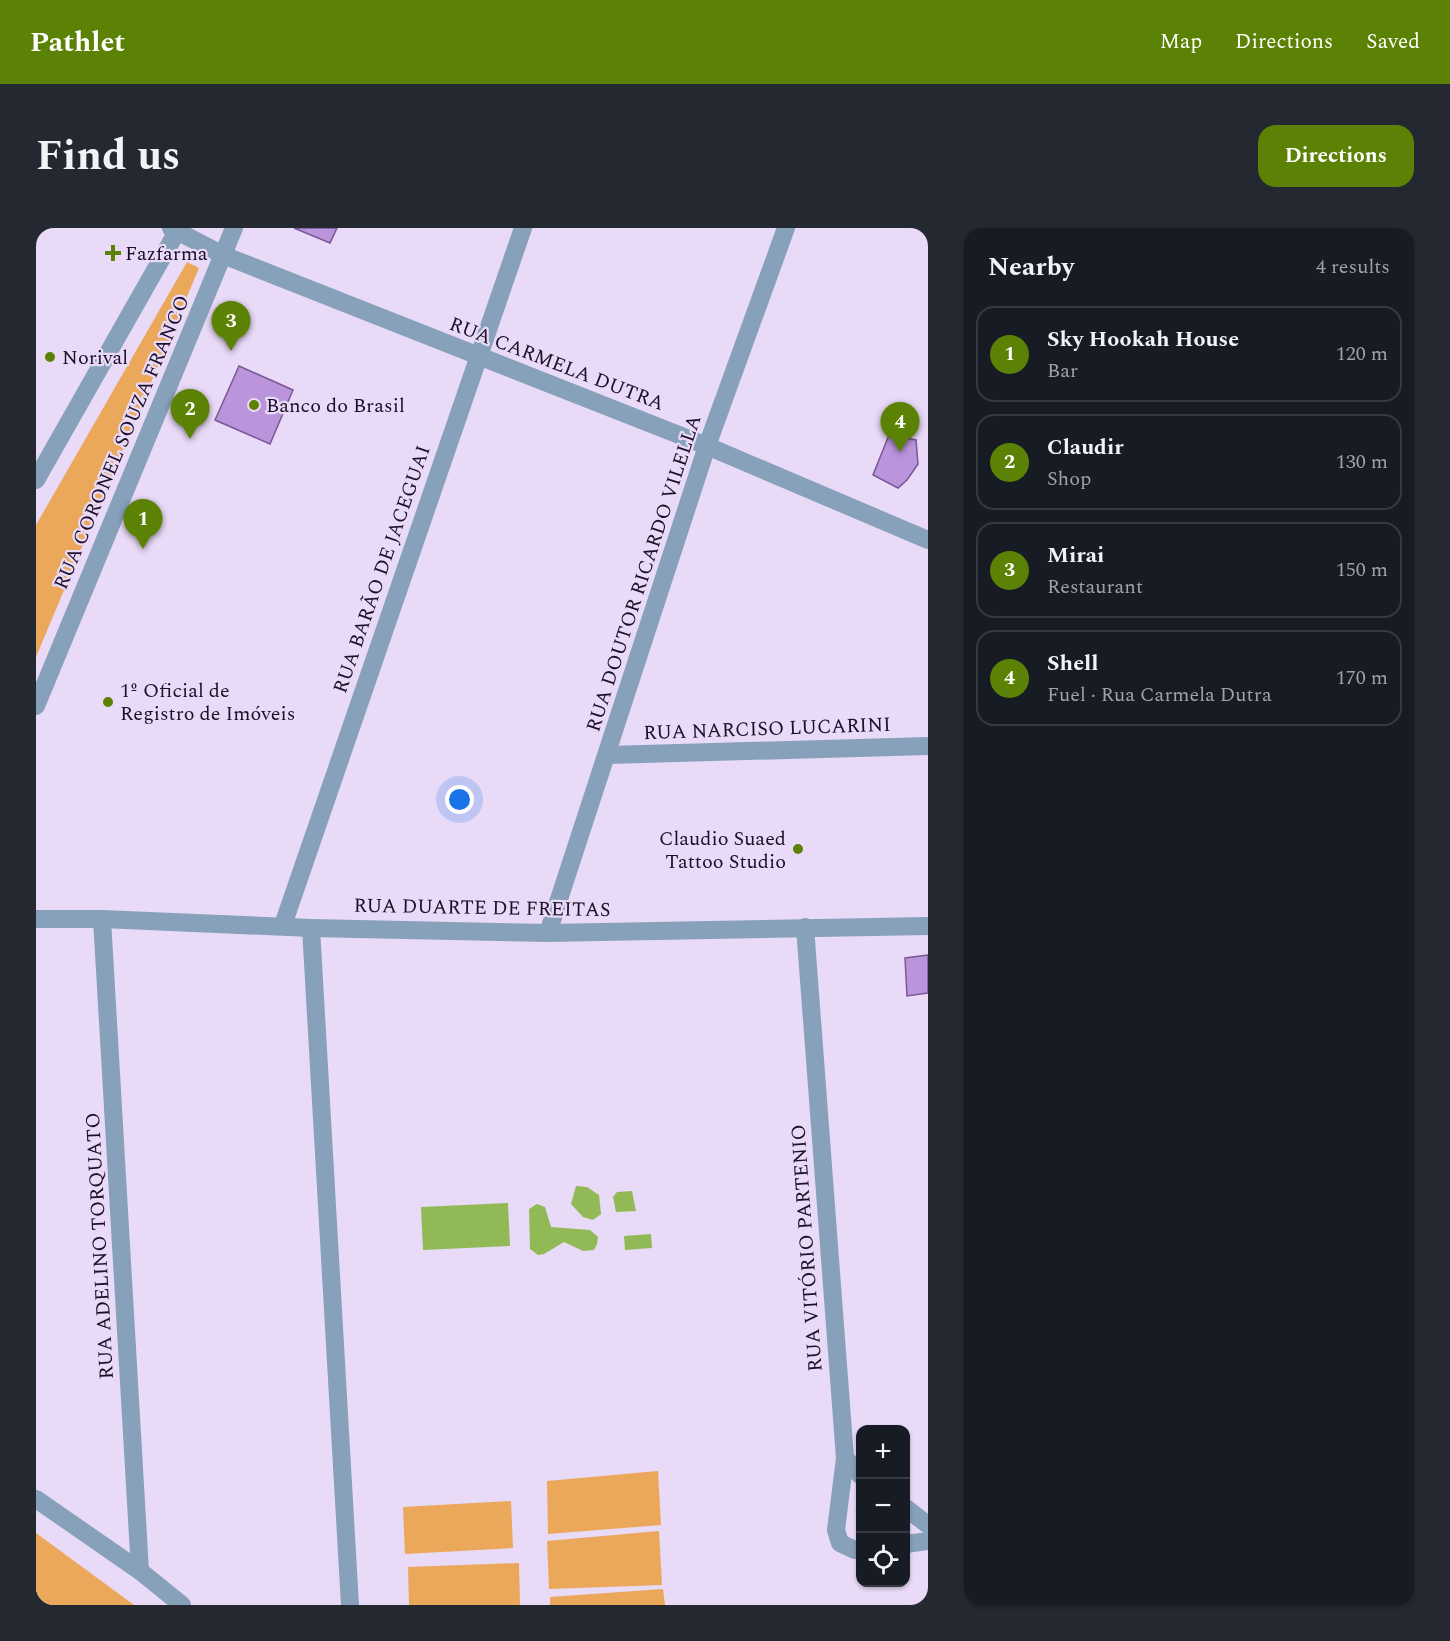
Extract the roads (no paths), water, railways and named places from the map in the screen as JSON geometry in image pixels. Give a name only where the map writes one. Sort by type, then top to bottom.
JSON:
[{"type":"street","name":"RUA CORONEL SOUZA FRANCO","points":[[36,706],[234,228]]},
{"type":"street","name":"RUA BARÃO DE JACEGUAI","points":[[283,925],[522,228]]},
{"type":"street","name":"RUA DOUTOR RICARDO VILELLA","points":[[548,933],[608,755],[706,446],[786,228]]},
{"type":"street","name":"RUA CARMELA DUTRA","points":[[176,229],[223,255],[706,446],[928,540]]},
{"type":"street","points":[[36,480],[176,229]]},
{"type":"street","name":"RUA NARCISO LUCARINI","points":[[608,755],[928,746]]},
{"type":"street","name":"RUA DUARTE DE FREITAS","points":[[36,919],[102,919],[311,928],[548,933],[928,926]]},
{"type":"street","name":"RUA ADELINO TORQUATO","points":[[102,919],[140,1571]]},
{"type":"street","name":"RUA VITÓRIO PARTENIO","points":[[805,927],[845,1458],[836,1530],[840,1543],[856,1550]]},
{"type":"street","points":[[311,928],[350,1605]]},
{"type":"street","points":[[845,1458],[856,1470]]},
{"type":"street","points":[[36,1499],[140,1571],[182,1605]]},
{"type":"street","points":[[910,1511],[928,1525]]},
{"type":"street","points":[[910,1543],[928,1541]]},
{"type":"place","name":"Fazfarma","points":[[113,253]]},
{"type":"place","name":"Mirai","points":[[231,351]]},
{"type":"place","name":"Norival","points":[[50,357]]},
{"type":"place","name":"Banco do Brasil","points":[[254,405]]},
{"type":"place","name":"Claudir","points":[[190,439]]},
{"type":"place","name":"Shell","points":[[900,452]]},
{"type":"place","name":"Sky Hookah House","points":[[143,549]]},
{"type":"place","name":"1º Oficial de Registro de Imóveis","points":[[108,702]]},
{"type":"place","name":"Claudio Suaed Tattoo Studio","points":[[798,849]]}]
